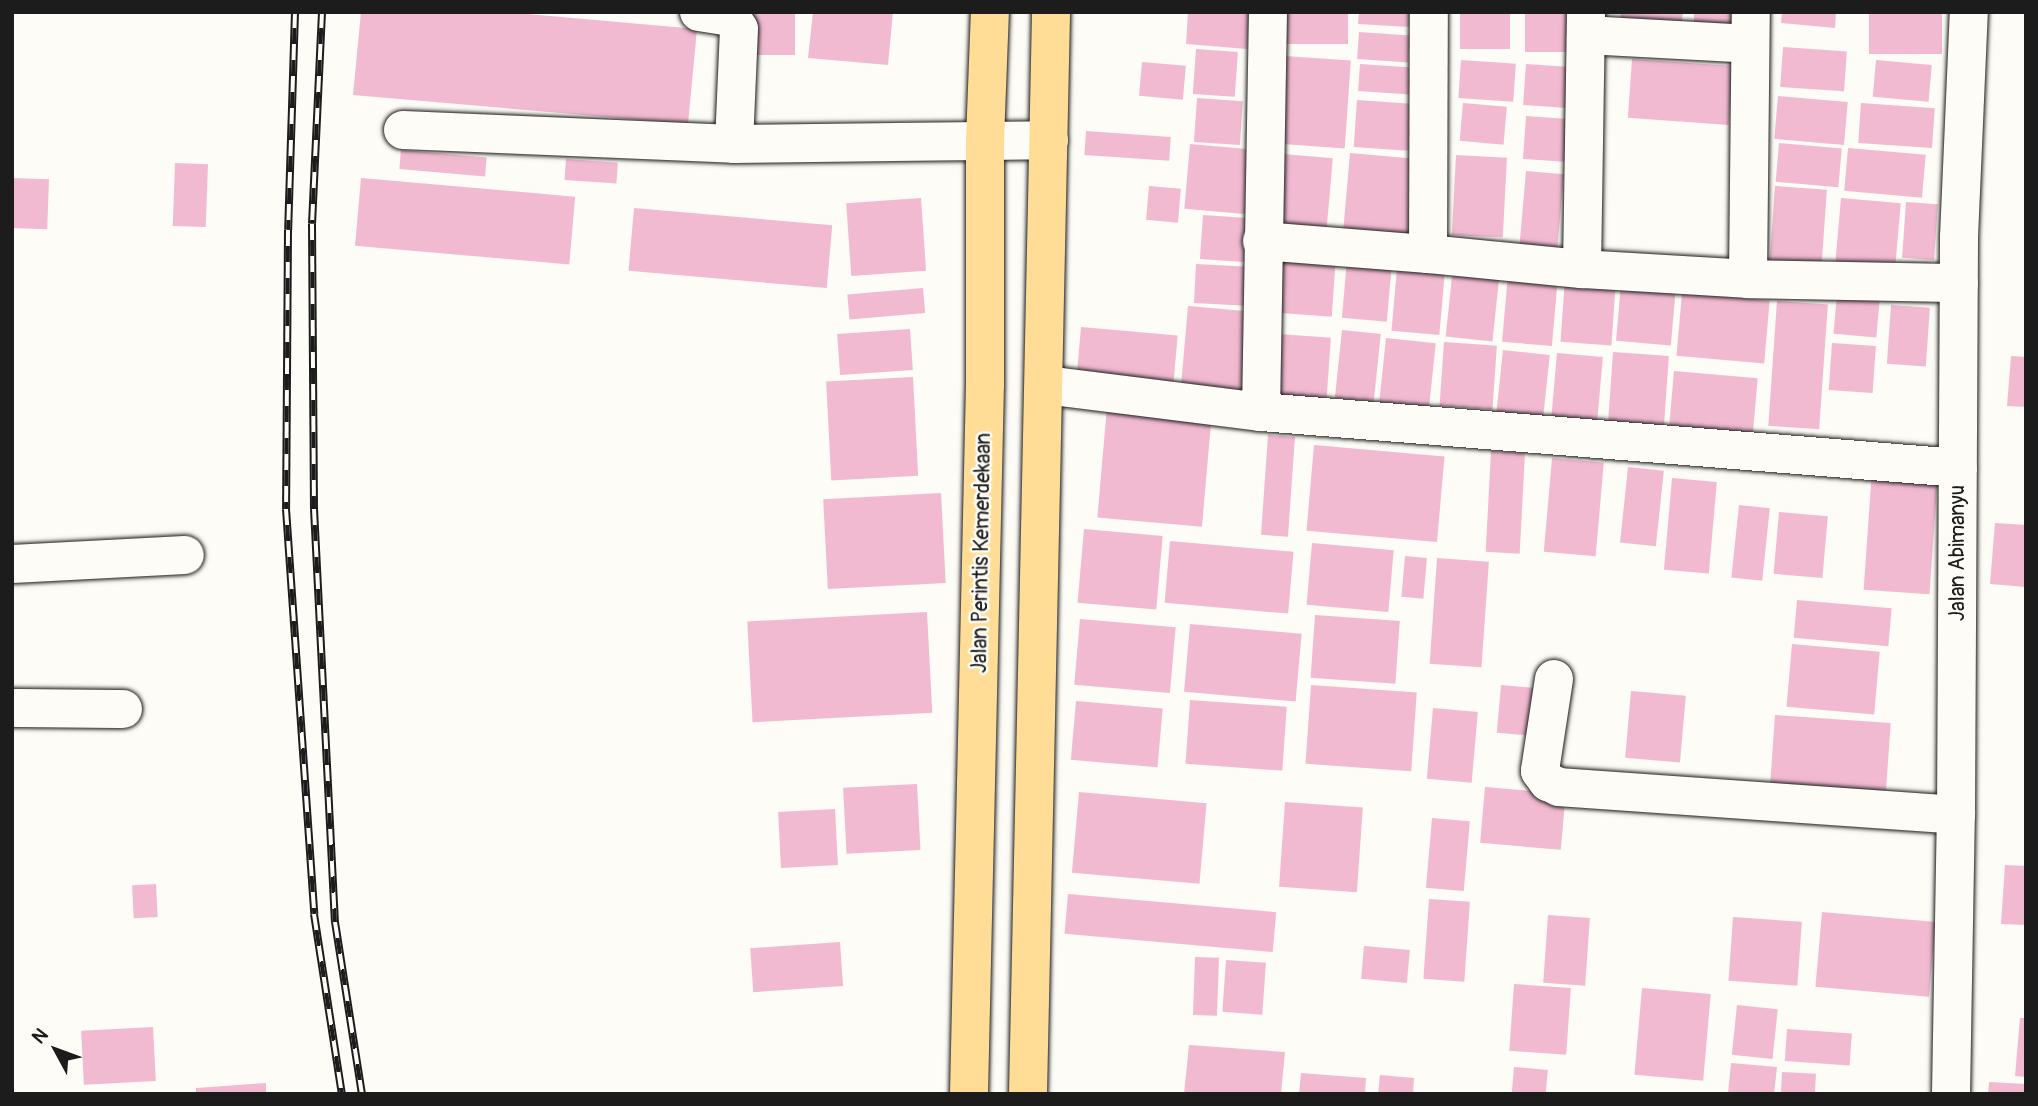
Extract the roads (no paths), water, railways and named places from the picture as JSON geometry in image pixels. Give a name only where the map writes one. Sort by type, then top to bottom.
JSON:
[{"type":"main road","name":"Jalan Perintis Kemerdekaan","points":[[970,1094],[985,385],[985,141],[990,12]]},
{"type":"main road","points":[[1028,1094],[1051,12]]},
{"type":"street","points":[[699,12],[731,17],[740,29],[734,144]]},
{"type":"street","points":[[1261,412],[1268,12]]},
{"type":"street","points":[[1428,254],[1429,12]]},
{"type":"street","name":"Jalan Abimanyu","points":[[1951,1094],[1956,815],[1958,283],[1969,12]]},
{"type":"street","points":[[1581,269],[1586,23],[1750,28],[1748,279]]},
{"type":"street","points":[[403,130],[734,144],[1049,140]]},
{"type":"street","points":[[1262,241],[1581,269],[1748,279],[1958,283]]},
{"type":"street","points":[[1045,385],[1261,412],[1958,468]]},
{"type":"street","points":[[12,564],[185,555]]},
{"type":"street","points":[[1553,679],[1540,771],[1548,782],[1559,787],[1956,815]]},
{"type":"street","points":[[12,708],[123,709]]},
{"type":"railway","points":[[295,12],[288,230],[286,509],[314,914],[342,1094]]},
{"type":"railway","points":[[322,12],[312,224],[314,509],[335,922],[362,1094]]}]
